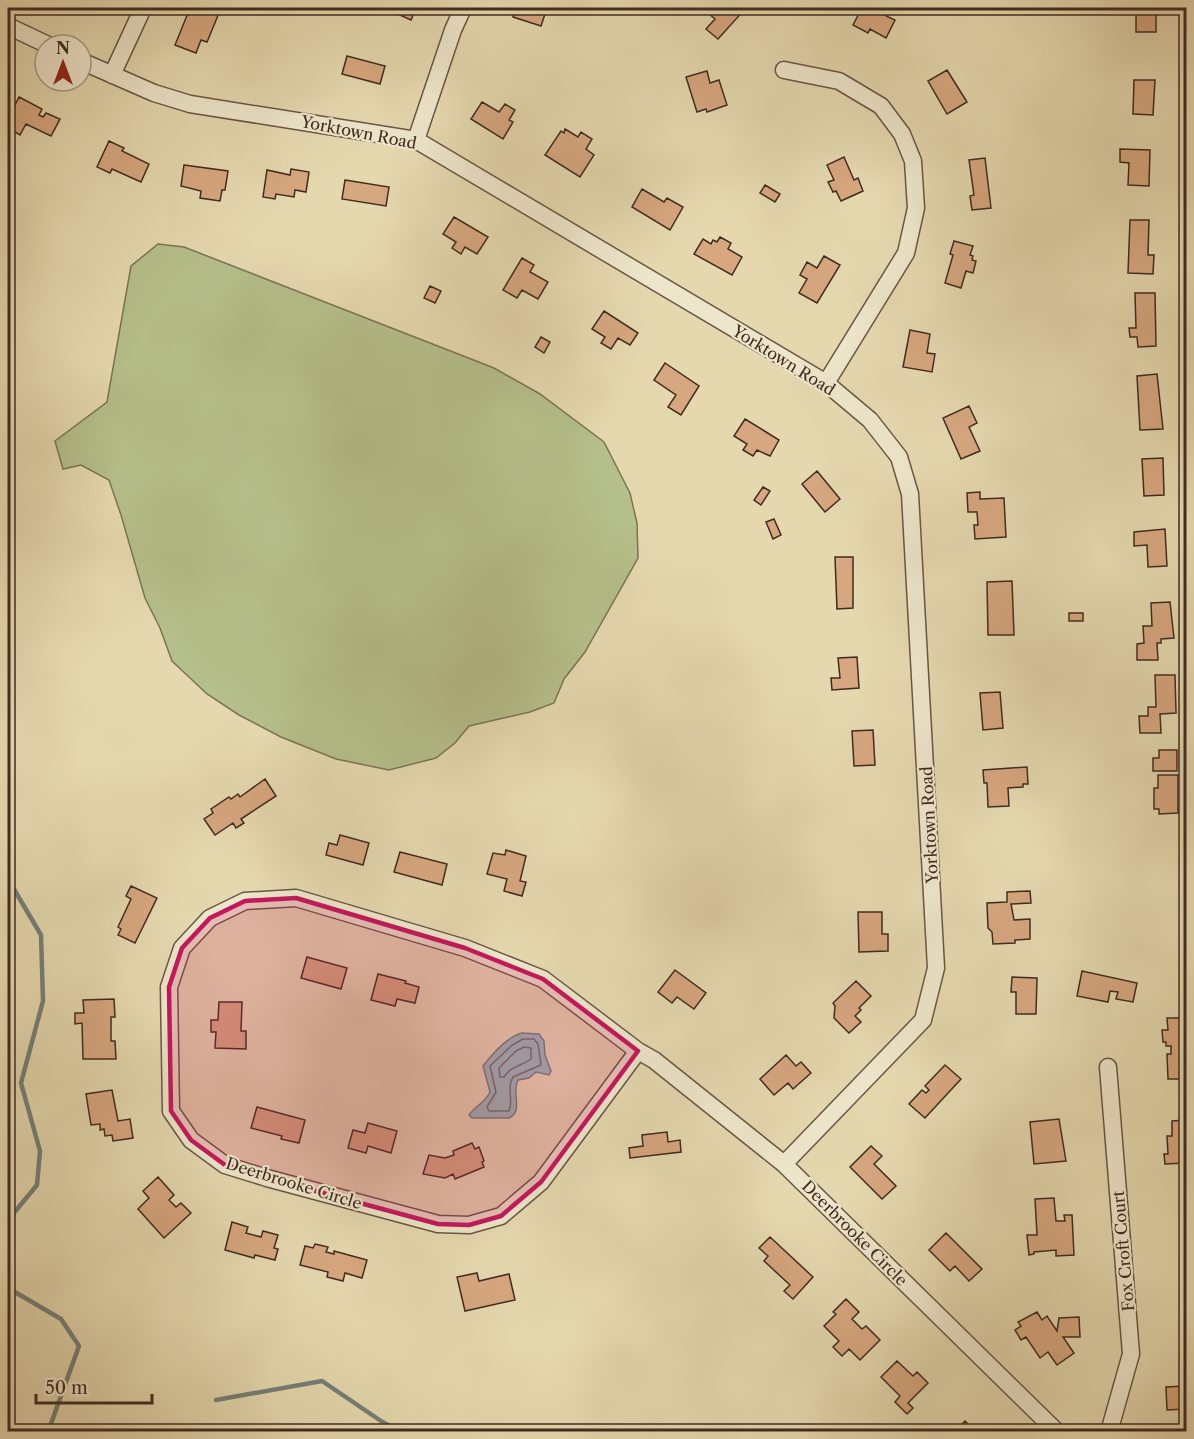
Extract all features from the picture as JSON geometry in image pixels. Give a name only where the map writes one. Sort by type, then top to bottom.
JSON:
[{"type":"street","points":[[112,75],[143,8]]},
{"type":"street","points":[[416,140],[453,30],[463,8]]},
{"type":"street","points":[[8,26],[33,38]]},
{"type":"street","name":"Yorktown Road","points":[[93,66],[154,93],[190,104],[416,140],[826,383],[870,420],[898,457],[910,494],[936,968],[923,1020],[784,1164]]},
{"type":"street","points":[[784,70],[839,81],[881,106],[902,134],[913,161],[916,208],[906,253],[826,383]]},
{"type":"street","name":"Deerbrooke Circle","points":[[638,1051],[542,1182],[501,1216],[469,1225],[438,1224],[225,1165],[191,1140],[171,1111],[169,987],[182,948],[210,918],[246,901],[296,898],[465,948],[543,979],[638,1051],[654,1060],[784,1164],[1057,1431]]},
{"type":"street","name":"Fox Croft Court","points":[[1108,1067],[1131,1354],[1108,1431]]},
{"type":"highlighted area","points":[[296,898],[465,948],[543,979],[638,1051],[541,1182],[501,1216],[469,1225],[438,1224],[225,1165],[191,1140],[171,1111],[169,987],[182,948],[210,918],[245,901]]},
{"type":"green space","points":[[158,244],[184,247],[494,368],[540,394],[604,442],[630,493],[637,523],[638,558],[585,652],[564,679],[554,703],[530,712],[469,726],[455,743],[436,758],[389,770],[336,759],[281,737],[239,715],[207,694],[172,661],[160,628],[145,598],[109,480],[81,465],[63,469],[55,441],[107,402],[131,266]]},
{"type":"water","points":[[522,1033],[539,1034],[544,1041],[545,1055],[551,1071],[549,1075],[536,1072],[529,1078],[518,1080],[516,1111],[509,1118],[472,1118],[469,1115],[490,1092],[483,1066],[506,1042]]},
{"type":"building","points":[[190,8],[221,8],[207,42],[201,40],[196,53],[175,45]]},
{"type":"building","points":[[395,8],[416,8],[411,20],[393,12]]},
{"type":"building","points":[[516,8],[538,8],[546,11],[541,26],[513,17]]},
{"type":"building","points":[[713,8],[745,9],[718,39],[706,29],[715,19],[708,13]]},
{"type":"building","points":[[862,8],[883,8],[880,13],[895,20],[886,38],[870,29],[868,33],[853,25]]},
{"type":"building","points":[[1136,10],[1156,10],[1156,32],[1136,32]]},
{"type":"building","points":[[347,56],[385,66],[380,84],[342,74]]},
{"type":"building","points":[[947,70],[967,102],[947,114],[928,81]]},
{"type":"building","points":[[707,71],[710,83],[719,80],[727,105],[707,112],[706,109],[697,112],[686,77]]},
{"type":"building","points":[[1134,80],[1155,80],[1153,115],[1133,114]]},
{"type":"building","points":[[19,97],[42,109],[39,115],[43,117],[46,113],[60,119],[51,136],[26,124],[20,135],[8,128],[8,119]]},
{"type":"building","points":[[482,102],[499,112],[505,104],[515,110],[509,120],[513,122],[503,139],[471,119]]},
{"type":"building","points":[[565,129],[578,137],[581,132],[592,139],[586,149],[594,155],[580,177],[545,155],[561,131],[564,133]]},
{"type":"building","points":[[109,141],[124,148],[122,151],[149,164],[141,182],[112,169],[110,173],[97,167]]},
{"type":"building","points":[[1120,149],[1150,150],[1149,186],[1128,185],[1129,163],[1120,162]]},
{"type":"building","points":[[844,157],[854,180],[858,178],[863,191],[841,201],[828,182],[834,180],[827,165]]},
{"type":"building","points":[[985,158],[991,208],[972,210],[970,196],[974,195],[969,160]]},
{"type":"building","points":[[184,165],[228,171],[225,190],[222,190],[220,201],[200,198],[201,191],[181,186]]},
{"type":"building","points":[[291,169],[309,172],[306,192],[295,190],[294,197],[276,194],[275,199],[263,197],[267,170],[290,175]]},
{"type":"building","points":[[345,180],[389,187],[386,206],[342,199]]},
{"type":"building","points":[[765,185],[780,194],[775,202],[760,193]]},
{"type":"building","points":[[642,189],[664,202],[667,198],[683,207],[670,230],[632,207]]},
{"type":"building","points":[[454,217],[488,237],[477,254],[465,247],[461,254],[452,248],[456,242],[443,234]]},
{"type":"building","points":[[1130,220],[1149,220],[1148,255],[1154,255],[1153,274],[1128,273]]},
{"type":"building","points":[[720,237],[731,243],[728,249],[742,257],[732,275],[694,254],[703,239],[711,244],[713,240],[717,242]]},
{"type":"building","points":[[954,241],[973,246],[970,255],[973,256],[972,260],[976,261],[973,273],[966,271],[961,288],[945,283],[953,255],[950,254]]},
{"type":"building","points":[[824,256],[840,265],[817,303],[799,293],[807,279],[800,275],[807,262],[817,268]]},
{"type":"building","points":[[522,258],[534,265],[530,272],[548,282],[538,299],[522,290],[517,298],[503,290]]},
{"type":"building","points":[[430,286],[441,291],[435,303],[424,298]]},
{"type":"building","points":[[1135,293],[1155,293],[1156,346],[1138,347],[1137,337],[1130,337],[1129,328],[1136,328]]},
{"type":"building","points":[[604,311],[638,333],[630,345],[618,338],[611,349],[601,343],[605,337],[592,329]]},
{"type":"building","points":[[910,330],[930,334],[927,353],[935,354],[932,372],[903,367]]},
{"type":"building","points":[[541,337],[550,342],[544,353],[535,347]]},
{"type":"building","points":[[665,363],[699,386],[681,415],[668,407],[676,395],[654,380]]},
{"type":"building","points":[[1157,374],[1163,429],[1140,430],[1137,376]]},
{"type":"building","points":[[969,406],[977,423],[969,427],[980,451],[961,459],[943,418]]},
{"type":"building","points":[[745,419],[779,440],[770,456],[757,450],[753,456],[743,450],[747,444],[734,436]]},
{"type":"building","points":[[1163,458],[1164,495],[1144,496],[1142,459]]},
{"type":"building","points":[[817,471],[840,499],[825,512],[802,484]]},
{"type":"building","points":[[763,487],[770,491],[761,505],[754,500]]},
{"type":"building","points":[[980,492],[980,499],[1004,498],[1006,537],[975,539],[974,525],[978,525],[977,512],[968,512],[967,493]]},
{"type":"building","points":[[774,519],[781,535],[773,539],[766,522]]},
{"type":"building","points":[[1165,529],[1167,566],[1148,567],[1147,545],[1134,546],[1134,532]]},
{"type":"building","points":[[835,557],[853,557],[853,608],[837,609]]},
{"type":"building","points":[[1012,581],[1014,635],[988,635],[987,582]]},
{"type":"building","points":[[1170,602],[1174,638],[1161,639],[1161,643],[1157,643],[1158,660],[1137,660],[1137,644],[1144,643],[1143,626],[1152,626],[1151,603]]},
{"type":"building","points":[[1069,613],[1083,613],[1083,621],[1069,621]]},
{"type":"building","points":[[857,657],[859,688],[832,690],[831,678],[840,678],[838,658]]},
{"type":"building","points":[[1155,675],[1175,675],[1176,713],[1160,714],[1161,733],[1140,733],[1139,716],[1148,716],[1148,707],[1156,707]]},
{"type":"building","points":[[1000,692],[1003,728],[983,730],[980,693]]},
{"type":"building","points":[[873,730],[875,765],[854,766],[852,731]]},
{"type":"building","points":[[1159,750],[1177,750],[1177,771],[1153,771],[1153,758],[1159,758]]},
{"type":"building","points":[[1027,767],[1028,784],[1023,784],[1023,787],[1008,788],[1009,806],[988,807],[987,783],[984,783],[983,770]]},
{"type":"building","points":[[1158,775],[1178,775],[1178,813],[1159,814],[1159,809],[1154,809],[1154,788],[1158,788]]},
{"type":"building","points":[[265,779],[276,796],[241,819],[244,823],[236,828],[233,823],[215,835],[204,819],[213,813],[211,809],[229,797],[231,799],[238,794],[240,797]]},
{"type":"building","points":[[340,835],[369,843],[363,865],[326,855],[329,843],[337,845]]},
{"type":"building","points":[[506,850],[526,856],[520,881],[526,882],[522,896],[504,891],[507,879],[487,874],[493,853],[505,855]]},
{"type":"building","points":[[400,852],[447,864],[442,885],[394,872]]},
{"type":"building","points":[[131,886],[157,898],[135,943],[118,935],[121,929],[118,927],[131,899],[126,896]]},
{"type":"building","points":[[1030,891],[1031,903],[1011,904],[1014,920],[1030,919],[1030,939],[1015,940],[1015,943],[993,944],[992,932],[988,928],[987,903],[1007,902],[1007,892]]},
{"type":"building","points":[[858,912],[882,912],[882,934],[888,934],[888,951],[859,952]]},
{"type":"building","points":[[307,957],[347,968],[341,989],[301,978]]},
{"type":"building","points":[[675,970],[706,993],[694,1009],[677,997],[672,1003],[658,992]]},
{"type":"building","points":[[1082,971],[1137,983],[1133,1002],[1116,999],[1118,992],[1110,991],[1108,1002],[1077,996]]},
{"type":"building","points":[[378,974],[419,987],[415,1003],[397,999],[395,1006],[371,1000]]},
{"type":"building","points":[[1012,977],[1037,978],[1036,1014],[1016,1014],[1016,992],[1011,992]]},
{"type":"building","points":[[856,981],[871,996],[859,1008],[861,1010],[855,1016],[861,1022],[849,1033],[834,1018],[833,1003]]},
{"type":"building","points":[[114,999],[115,1017],[111,1017],[111,1041],[115,1041],[116,1059],[83,1059],[82,1023],[75,1024],[75,1013],[84,1013],[83,1000]]},
{"type":"building","points":[[219,1002],[242,1002],[241,1031],[246,1031],[246,1049],[215,1048],[216,1032],[211,1032],[211,1020],[218,1020]]},
{"type":"building","points":[[1167,1018],[1181,1018],[1182,1027],[1186,1027],[1186,1079],[1168,1079],[1167,1054],[1171,1054],[1171,1046],[1166,1046],[1166,1042],[1163,1042],[1162,1030],[1168,1030]]},
{"type":"building","points":[[786,1055],[796,1066],[801,1062],[811,1073],[793,1089],[788,1083],[774,1095],[760,1079]]},
{"type":"building","points":[[945,1065],[961,1079],[925,1118],[909,1104],[922,1090],[926,1093],[929,1090],[925,1086]]},
{"type":"building","points":[[112,1090],[118,1121],[130,1119],[133,1138],[113,1141],[112,1135],[105,1136],[104,1129],[100,1130],[100,1124],[91,1125],[86,1094]]},
{"type":"building","points":[[257,1107],[305,1120],[299,1143],[251,1128]]},
{"type":"building","points":[[1059,1119],[1066,1161],[1034,1164],[1030,1122]]},
{"type":"building","points":[[1186,1120],[1186,1163],[1165,1164],[1164,1154],[1168,1154],[1167,1136],[1172,1136],[1172,1121]]},
{"type":"building","points":[[368,1123],[397,1131],[391,1153],[368,1146],[366,1153],[348,1148],[353,1130],[365,1133]]},
{"type":"building","points":[[667,1132],[668,1142],[680,1140],[681,1152],[630,1158],[629,1148],[643,1146],[642,1135]]},
{"type":"building","points":[[472,1143],[475,1149],[479,1147],[484,1167],[455,1179],[453,1174],[445,1178],[423,1174],[429,1155],[445,1158],[454,1155],[453,1151]]},
{"type":"building","points":[[871,1146],[882,1156],[874,1164],[896,1186],[882,1199],[850,1167]]},
{"type":"building","points":[[158,1177],[174,1195],[169,1200],[176,1207],[181,1203],[191,1213],[164,1238],[138,1209],[149,1198],[143,1191]]},
{"type":"building","points":[[1054,1198],[1056,1221],[1065,1221],[1064,1215],[1072,1215],[1074,1255],[1056,1256],[1056,1250],[1034,1252],[1029,1255],[1027,1235],[1037,1235],[1035,1199]]},
{"type":"building","points":[[1181,1205],[1186,1205],[1186,1257],[1183,1257]]},
{"type":"building","points":[[232,1222],[248,1227],[246,1233],[261,1237],[263,1231],[278,1235],[274,1248],[278,1249],[275,1260],[255,1255],[254,1258],[225,1250]]},
{"type":"building","points":[[946,1233],[982,1269],[969,1281],[955,1266],[950,1271],[929,1250]]},
{"type":"building","points":[[770,1237],[813,1277],[793,1299],[784,1291],[790,1285],[764,1261],[768,1256],[759,1248]]},
{"type":"building","points":[[315,1244],[328,1247],[326,1252],[334,1254],[334,1251],[367,1260],[362,1278],[345,1273],[343,1281],[327,1277],[328,1272],[300,1265],[305,1246],[313,1248]]},
{"type":"building","points":[[477,1273],[479,1281],[509,1274],[515,1300],[465,1311],[457,1277]]},
{"type":"building","points":[[846,1299],[859,1312],[852,1319],[862,1329],[866,1326],[880,1340],[860,1360],[849,1349],[842,1356],[833,1347],[839,1341],[824,1326],[836,1314],[833,1312]]},
{"type":"building","points":[[1037,1312],[1042,1320],[1047,1316],[1057,1331],[1059,1318],[1079,1317],[1080,1337],[1063,1337],[1074,1353],[1057,1365],[1048,1352],[1040,1358],[1026,1337],[1021,1340],[1015,1330],[1021,1326],[1018,1322]]},
{"type":"building","points":[[897,1361],[913,1376],[917,1372],[928,1383],[908,1403],[913,1408],[907,1414],[895,1402],[900,1396],[881,1377]]},
{"type":"building","points":[[1186,1386],[1186,1409],[1167,1410],[1166,1387]]},
{"type":"building","points":[[965,1421],[976,1432],[954,1432]]},
{"type":"waterway","points":[[8,844],[8,879],[41,935],[43,1001],[21,1083],[40,1151],[37,1185],[13,1214],[8,1288],[61,1319],[79,1346],[48,1432]]},
{"type":"waterway","points":[[216,1400],[322,1381],[400,1432]]}]
